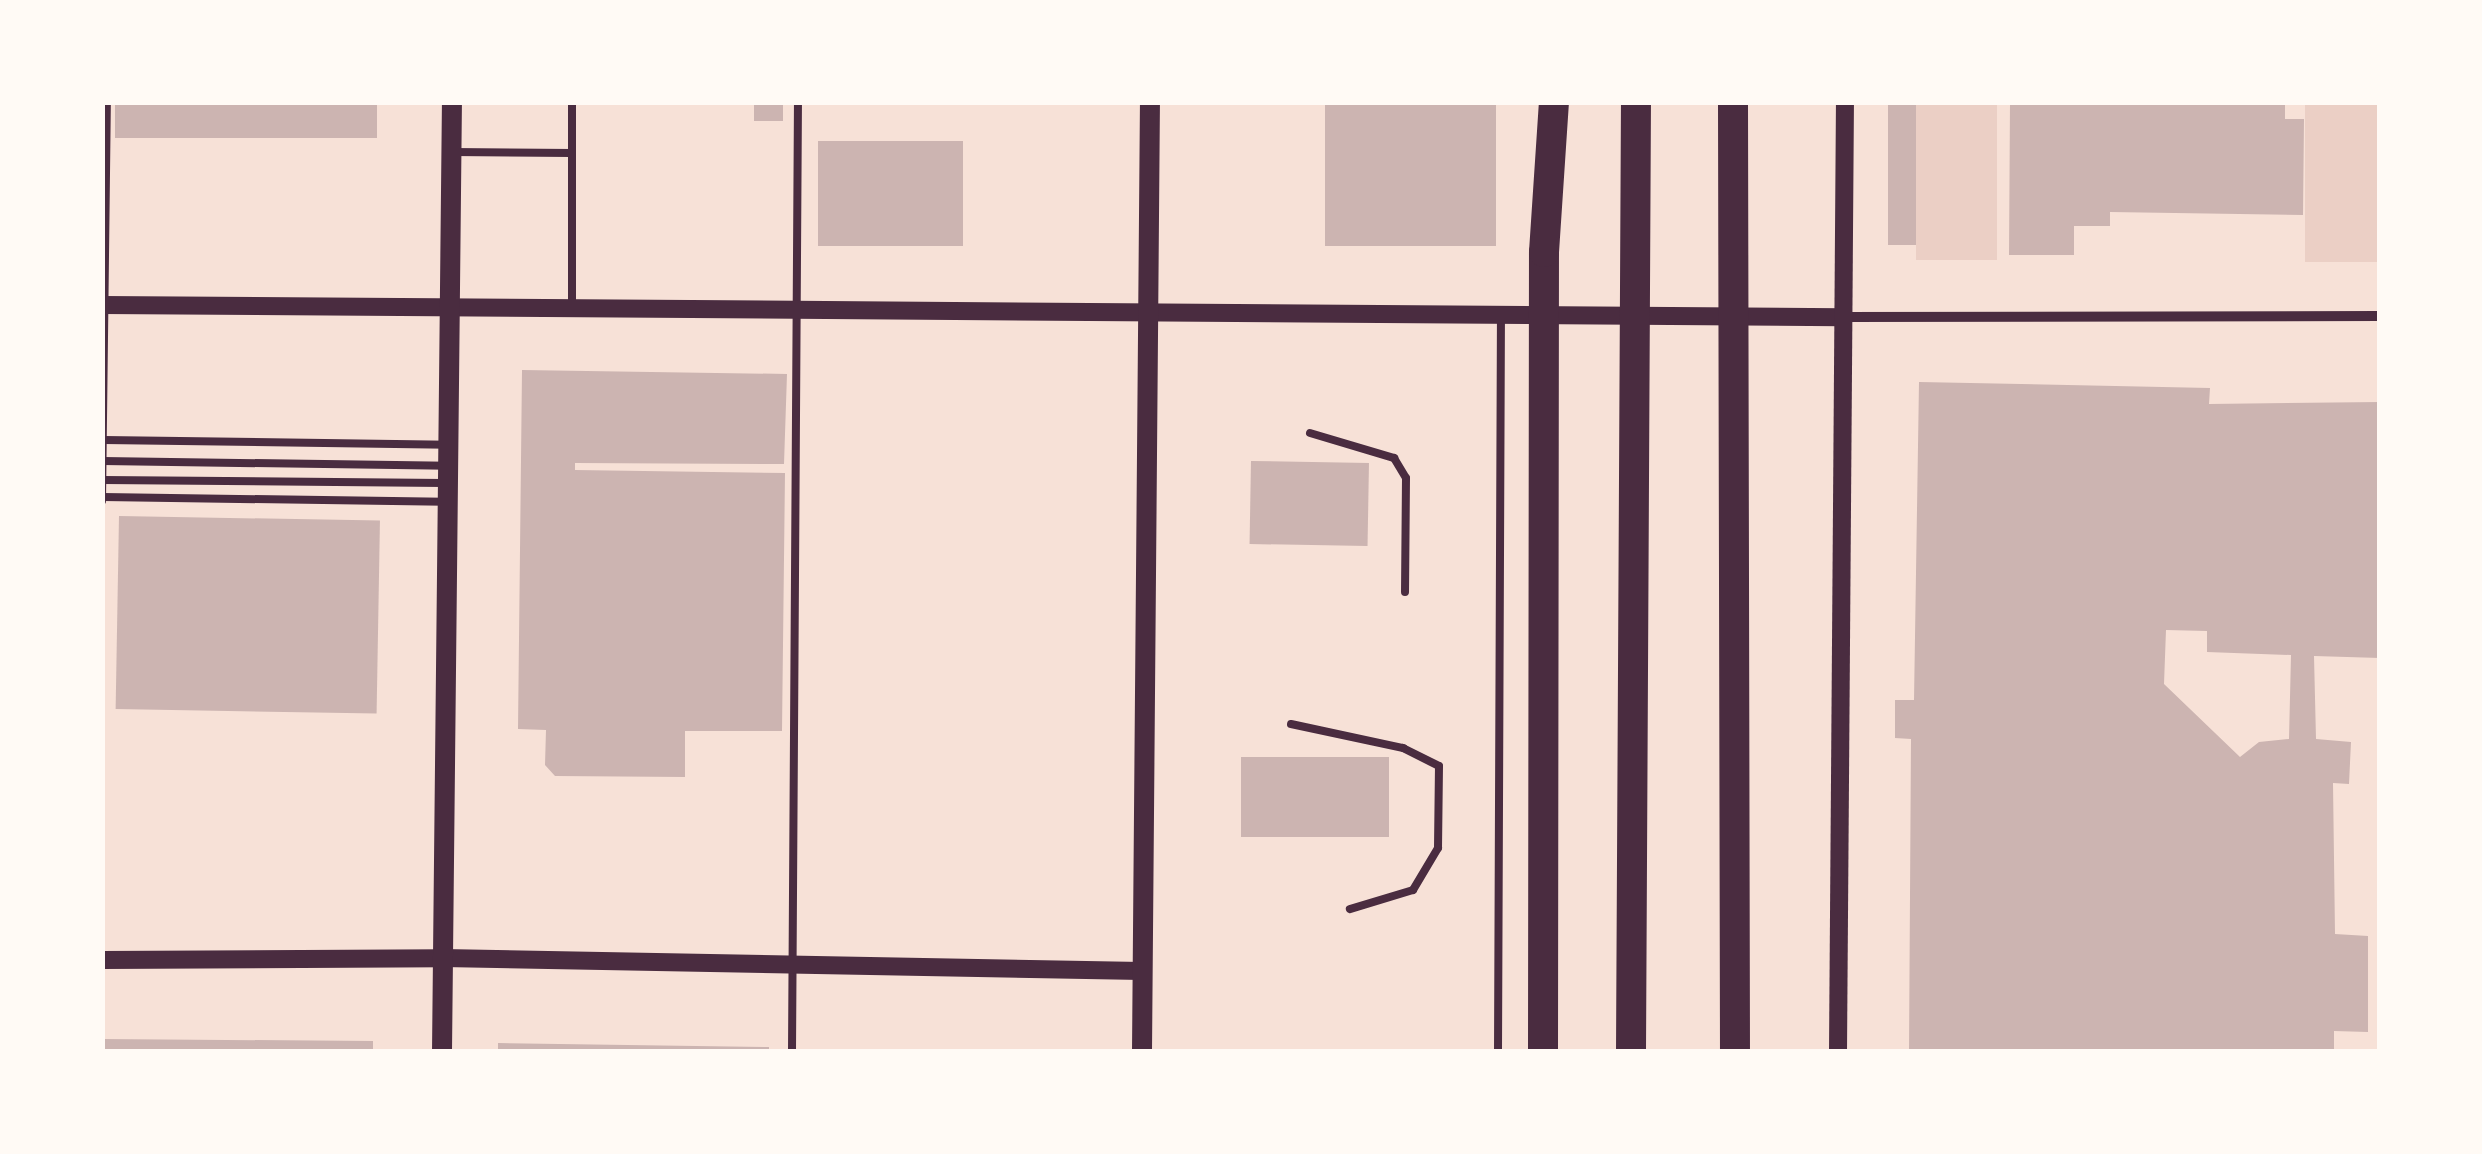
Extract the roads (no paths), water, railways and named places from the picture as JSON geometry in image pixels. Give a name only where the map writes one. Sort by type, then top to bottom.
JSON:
[{"type":"highway","points":[[1543,1052],[1544,252],[1554,102]]},
{"type":"highway","points":[[1632,1052],[1636,102]]},
{"type":"highway","points":[[1733,102],[1735,1052]]},
{"type":"main road","points":[[442,1052],[452,102]]},
{"type":"main road","points":[[1142,1052],[1150,102]]},
{"type":"street","points":[[1838,1052],[1845,102]]},
{"type":"street","points":[[104,306],[1149,316],[2380,316]]},
{"type":"street","points":[[102,960],[444,958],[1142,971]]},
{"type":"lane","points":[[107,102],[102,499],[448,474]]},
{"type":"lane","points":[[572,102],[572,311]]},
{"type":"lane","points":[[792,1052],[798,102]]},
{"type":"lane","points":[[452,152],[572,153]]},
{"type":"lane","points":[[1498,1052],[1501,315]]},
{"type":"lane","points":[[1310,433],[1394,458],[1406,478],[1405,592]]},
{"type":"lane","points":[[104,440],[448,474]]},
{"type":"lane","points":[[103,461],[448,474]]},
{"type":"lane","points":[[103,480],[448,474]]},
{"type":"lane","points":[[1291,724],[1403,748],[1439,766],[1438,848],[1413,890],[1350,910]]}]
